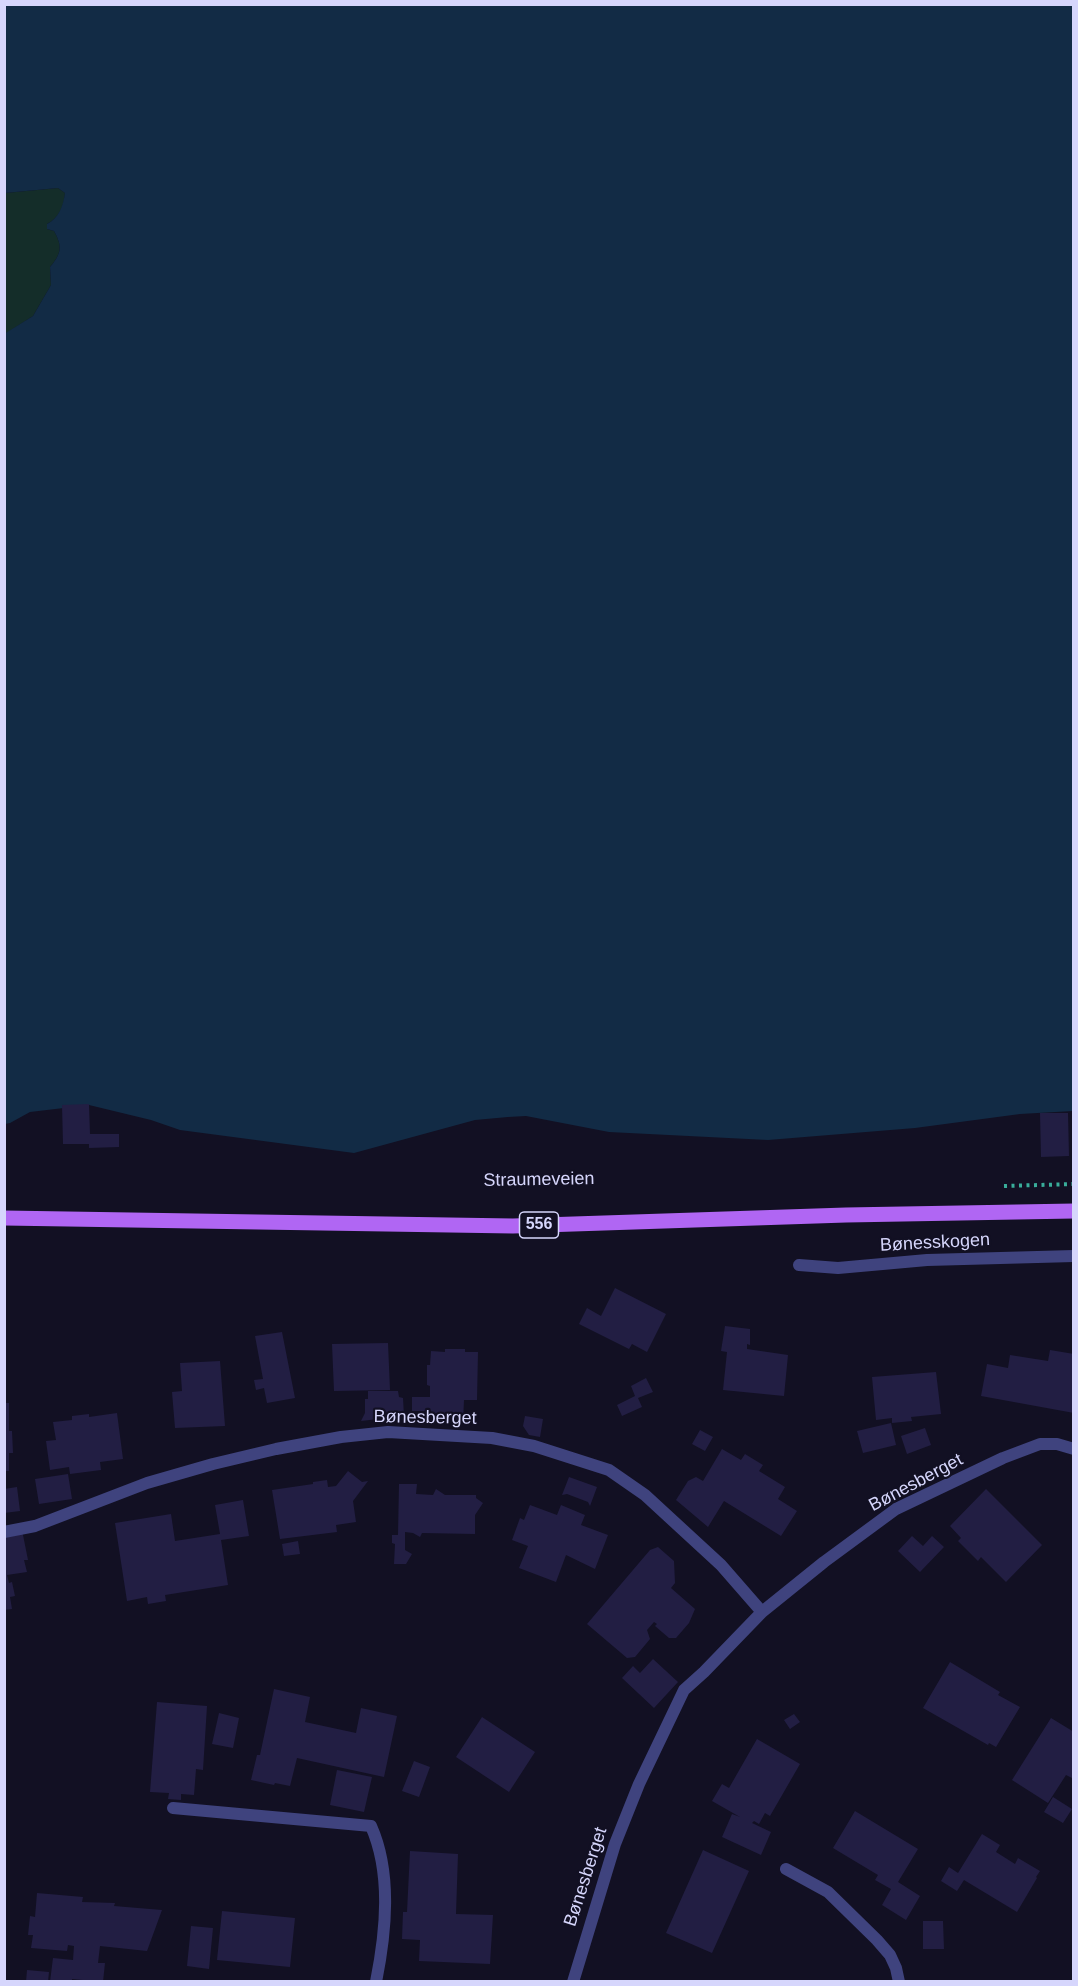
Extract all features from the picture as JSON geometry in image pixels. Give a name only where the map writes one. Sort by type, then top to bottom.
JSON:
[{"type":"main road","name":"556","points":[[4,1218],[513,1226],[846,1215],[1074,1211]]},
{"type":"street","name":"Bønesskogen","points":[[799,1265],[838,1268],[927,1260],[1074,1256]]},
{"type":"street","name":"Bønesberget","points":[[4,1532],[34,1526],[147,1483],[213,1464],[287,1447],[341,1437],[388,1432],[492,1438],[534,1446],[609,1470],[645,1495],[721,1565],[762,1612]]},
{"type":"street","name":"Bønesberget","points":[[573,1982],[615,1844],[639,1784],[684,1690],[762,1612],[824,1562],[896,1509],[1003,1458],[1040,1444],[1057,1444],[1074,1449]]},
{"type":"street","points":[[173,1808],[371,1826],[377,1839],[383,1870],[385,1903],[376,1982]]},
{"type":"street","points":[[786,1869],[828,1892],[878,1940],[897,1968],[899,1982]]},
{"type":"path","points":[[1002,1186],[1074,1184]]},
{"type":"green space","points":[[58,188],[65,193],[63,202],[58,215],[47,224],[47,229],[54,231],[60,246],[57,258],[50,267],[51,285],[33,316],[5,334],[5,193]]},
{"type":"water","points":[[5,5],[1073,5],[1073,1111],[1020,1114],[915,1128],[768,1140],[609,1132],[526,1116],[508,1117],[475,1120],[354,1153],[180,1130],[151,1120],[89,1105],[30,1112],[5,1124],[4,334],[33,316],[51,285],[50,267],[57,258],[60,246],[54,231],[47,229],[47,224],[60,211],[65,193],[58,188],[5,193]]},
{"type":"building","points":[[89,1104],[90,1134],[119,1134],[119,1147],[89,1148],[89,1144],[63,1144],[62,1105]]},
{"type":"building","points":[[1040,1113],[1068,1113],[1069,1156],[1041,1157]]},
{"type":"building","points":[[615,1288],[666,1314],[647,1352],[632,1344],[629,1349],[579,1324],[587,1308],[601,1316]]},
{"type":"building","points":[[725,1326],[750,1329],[750,1345],[747,1344],[747,1349],[788,1355],[784,1396],[723,1390],[727,1352],[721,1351]]},
{"type":"building","points":[[282,1332],[295,1398],[267,1403],[264,1388],[256,1390],[254,1380],[263,1379],[255,1336]]},
{"type":"building","points":[[388,1343],[390,1390],[334,1391],[332,1344]]},
{"type":"building","points":[[445,1349],[465,1349],[465,1352],[478,1352],[477,1400],[464,1400],[463,1423],[429,1417],[429,1411],[412,1411],[412,1397],[430,1397],[430,1386],[427,1385],[427,1365],[430,1365],[431,1351],[445,1352]]},
{"type":"building","points":[[1050,1350],[1074,1354],[1074,1413],[981,1396],[987,1364],[1008,1368],[1010,1355],[1048,1361]]},
{"type":"building","points":[[220,1361],[225,1426],[175,1428],[172,1392],[182,1391],[180,1363]]},
{"type":"building","points":[[936,1372],[941,1414],[911,1417],[912,1421],[892,1423],[892,1418],[876,1420],[872,1377]]},
{"type":"building","points":[[646,1378],[653,1392],[638,1398],[642,1407],[622,1416],[617,1405],[635,1396],[631,1386]]},
{"type":"building","points":[[368,1391],[398,1391],[399,1397],[403,1398],[404,1416],[361,1421],[365,1413],[365,1399],[368,1399]]},
{"type":"building","points":[[4,1403],[9,1403],[9,1431],[12,1431],[13,1453],[9,1453],[9,1471],[4,1471]]},
{"type":"building","points":[[117,1413],[123,1459],[100,1462],[101,1470],[70,1474],[69,1467],[50,1470],[46,1441],[56,1440],[53,1422],[72,1420],[72,1416],[89,1414],[89,1417]]},
{"type":"building","points":[[525,1416],[543,1419],[540,1437],[529,1435],[523,1426]]},
{"type":"building","points":[[891,1423],[896,1445],[863,1453],[857,1431]]},
{"type":"building","points":[[925,1428],[931,1445],[907,1454],[901,1436]]},
{"type":"building","points":[[700,1430],[713,1437],[705,1451],[692,1444]]},
{"type":"building","points":[[722,1449],[741,1460],[745,1454],[763,1465],[759,1471],[785,1487],[778,1499],[797,1511],[781,1536],[724,1501],[708,1527],[676,1500],[688,1481],[696,1477],[703,1481]]},
{"type":"building","points":[[348,1471],[362,1482],[368,1481],[353,1501],[356,1522],[336,1525],[337,1532],[280,1539],[272,1490],[327,1480],[328,1487],[336,1486]]},
{"type":"building","points":[[68,1474],[72,1499],[39,1504],[35,1479]]},
{"type":"building","points":[[569,1477],[597,1487],[590,1506],[588,1502],[567,1494],[562,1495]]},
{"type":"building","points":[[399,1484],[417,1484],[416,1494],[433,1495],[436,1489],[445,1495],[476,1495],[476,1498],[483,1503],[475,1515],[475,1534],[422,1533],[420,1537],[405,1532],[405,1550],[412,1554],[406,1564],[394,1564],[395,1544],[392,1543],[392,1535],[398,1535]]},
{"type":"building","points":[[17,1487],[20,1511],[4,1513],[4,1489]]},
{"type":"building","points":[[986,1489],[1042,1545],[1006,1582],[981,1557],[978,1561],[958,1541],[961,1538],[950,1526]]},
{"type":"building","points":[[243,1500],[249,1536],[221,1540],[228,1585],[165,1595],[166,1601],[148,1604],[147,1597],[127,1601],[115,1523],[171,1514],[175,1541],[220,1534],[215,1505]]},
{"type":"building","points":[[530,1505],[557,1515],[561,1505],[585,1515],[581,1525],[608,1535],[595,1569],[566,1555],[556,1582],[519,1568],[528,1546],[512,1540],[520,1518],[524,1520]]},
{"type":"building","points":[[22,1530],[28,1560],[24,1560],[27,1572],[7,1575],[9,1583],[12,1582],[15,1596],[10,1597],[12,1609],[4,1610],[4,1534]]},
{"type":"building","points":[[912,1536],[923,1546],[932,1536],[944,1547],[920,1572],[898,1551]]},
{"type":"building","points":[[298,1541],[300,1554],[284,1556],[282,1544]]},
{"type":"building","points":[[658,1547],[674,1561],[675,1583],[671,1588],[695,1609],[689,1623],[676,1638],[669,1638],[655,1626],[657,1624],[654,1622],[647,1630],[650,1639],[635,1657],[627,1658],[587,1624],[650,1550]]},
{"type":"building","points":[[653,1659],[678,1682],[654,1708],[622,1678],[633,1666],[640,1673]]},
{"type":"building","points":[[950,1662],[1000,1692],[998,1695],[1020,1707],[996,1747],[989,1743],[988,1745],[923,1708]]},
{"type":"building","points":[[274,1689],[310,1697],[305,1722],[356,1733],[361,1708],[397,1716],[384,1777],[297,1758],[290,1786],[251,1780],[257,1755],[260,1755]]},
{"type":"building","points":[[157,1702],[207,1706],[203,1770],[196,1769],[194,1795],[181,1794],[181,1800],[168,1799],[169,1793],[150,1792]]},
{"type":"building","points":[[219,1713],[239,1718],[233,1748],[212,1744]]},
{"type":"building","points":[[794,1714],[800,1722],[790,1729],[784,1720]]},
{"type":"building","points":[[482,1717],[535,1752],[509,1792],[456,1757]]},
{"type":"building","points":[[1051,1718],[1074,1732],[1074,1779],[1066,1775],[1048,1803],[1012,1780]]},
{"type":"building","points":[[757,1739],[800,1764],[770,1816],[765,1813],[759,1824],[754,1821],[752,1823],[771,1832],[761,1855],[722,1837],[732,1814],[740,1817],[712,1801],[722,1784],[729,1788]]},
{"type":"building","points":[[414,1761],[430,1767],[419,1797],[402,1791]]},
{"type":"building","points":[[337,1770],[372,1777],[364,1812],[330,1805]]},
{"type":"building","points":[[1053,1797],[1072,1809],[1063,1823],[1044,1812]]},
{"type":"building","points":[[855,1811],[918,1849],[898,1882],[920,1896],[906,1920],[882,1905],[891,1889],[875,1880],[878,1875],[833,1848]]},
{"type":"building","points":[[982,1834],[1000,1845],[996,1852],[1015,1864],[1018,1858],[1040,1871],[1017,1912],[964,1880],[957,1891],[941,1881],[949,1867],[958,1873]]},
{"type":"building","points":[[703,1850],[749,1871],[712,1953],[666,1933]]},
{"type":"building","points":[[410,1851],[458,1854],[456,1914],[493,1915],[490,1964],[419,1961],[420,1940],[402,1939],[403,1912],[407,1912]]},
{"type":"building","points":[[37,1893],[83,1897],[82,1902],[115,1903],[114,1906],[162,1910],[147,1951],[100,1946],[98,1963],[105,1963],[103,1982],[72,1979],[72,1982],[50,1982],[53,1958],[73,1960],[74,1946],[68,1945],[67,1951],[31,1948],[33,1935],[28,1935],[30,1916],[35,1917]]},
{"type":"building","points":[[222,1911],[295,1918],[290,1967],[217,1960]]},
{"type":"building","points":[[923,1921],[943,1921],[944,1949],[923,1949]]},
{"type":"building","points":[[191,1926],[213,1928],[209,1969],[187,1966]]},
{"type":"building","points":[[27,1970],[49,1972],[48,1982],[26,1982]]}]
